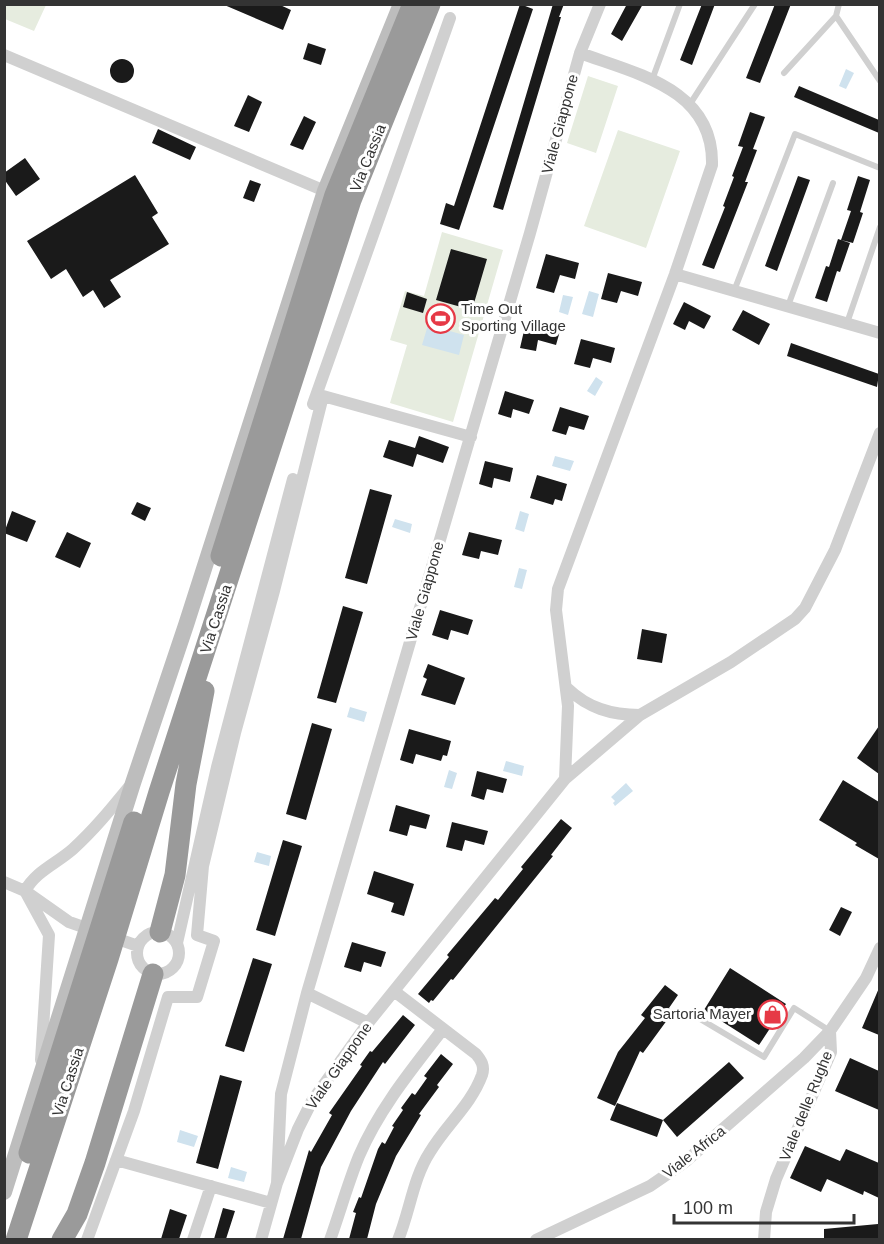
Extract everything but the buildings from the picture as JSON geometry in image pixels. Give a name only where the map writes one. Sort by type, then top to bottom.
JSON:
[{"type":"highway","name":"Via Cassia","points":[[4,1231],[335,195],[413,4]]},
{"type":"highway","name":"Via Cassia","points":[[107,912],[159,792],[351,200],[430,4]]},
{"type":"highway","points":[[169,938],[186,784],[213,652],[210,637]]},
{"type":"highway","name":"Via Cassia","points":[[16,1239],[94,954]]},
{"type":"highway","points":[[62,1239],[77,1214],[157,974]]},
{"type":"street","points":[[107,912],[133,783],[325,191],[401,4]]},
{"type":"street","name":"Viale Giappone","points":[[277,1183],[281,1094],[307,993],[530,233],[580,53],[600,4]]},
{"type":"street","points":[[169,938],[147,935],[138,946],[138,960],[146,971],[157,974],[168,973],[179,957],[169,938],[218,767],[316,394],[450,18]]},
{"type":"street","points":[[565,779],[569,723],[567,688],[556,610],[560,582],[675,274],[711,175],[712,165],[712,149],[707,133],[690,104],[669,87],[580,53]]},
{"type":"street","points":[[4,55],[325,191]]},
{"type":"street","points":[[675,274],[879,333]]},
{"type":"street","points":[[87,1239],[134,1111],[168,997],[197,997],[214,941],[197,935],[203,866],[235,733],[274,591],[323,396],[471,436]]},
{"type":"street","name":"Viale Giappone","points":[[261,1239],[277,1183],[298,1129],[312,1101],[368,1023],[565,779],[640,715],[731,662],[800,614],[813,596],[835,550],[879,433]]},
{"type":"street","points":[[567,688],[594,708],[612,713],[640,715]]},
{"type":"street","points":[[25,891],[37,874],[65,856],[92,832],[133,783]]},
{"type":"street","points":[[4,882],[25,891],[69,922],[138,946]]},
{"type":"street","points":[[25,891],[49,934],[39,1085]]},
{"type":"street","points":[[49,934],[69,922]]},
{"type":"street","name":"Viale delle Rughe","points":[[764,1239],[766,1212],[776,1179],[831,1053],[830,1031],[866,978],[879,948]]},
{"type":"street","points":[[4,1192],[39,1085],[94,954]]},
{"type":"street","points":[[75,1239],[98,1174],[157,974]]},
{"type":"street","points":[[394,991],[479,1057],[483,1065],[483,1071],[462,1111],[429,1152],[398,1239]]},
{"type":"street","points":[[307,993],[368,1023]]},
{"type":"street","points":[[330,1239],[360,1155],[377,1122],[398,1088],[443,1029]]},
{"type":"street","name":"Viale Africa","points":[[536,1239],[650,1186],[686,1162],[804,1058],[830,1031]]},
{"type":"street","points":[[116,1160],[271,1203]]},
{"type":"street","points":[[193,1239],[211,1186]]},
{"type":"lane","points":[[652,80],[680,4]]},
{"type":"lane","points":[[690,104],[755,4]]},
{"type":"lane","points":[[784,72],[836,16],[838,4]]},
{"type":"lane","points":[[836,16],[879,81]]},
{"type":"lane","points":[[734,291],[795,134],[879,168]]},
{"type":"lane","points":[[788,306],[833,183]]},
{"type":"lane","points":[[847,323],[879,227]]},
{"type":"lane","points":[[695,1016],[764,1057],[794,1008],[830,1031]]},
{"type":"shaded area","points":[[5,4],[46,5],[34,31],[5,19]]},
{"type":"shaded area","points":[[588,76],[618,86],[596,153],[567,143]]},
{"type":"shaded area","points":[[618,130],[680,151],[646,248],[584,226]]},
{"type":"shaded area","name":"Time Out Sporting Village","points":[[442,232],[503,250],[453,422],[390,403],[407,345],[390,340],[405,291],[424,296]]},
{"type":"water","points":[[846,69],[854,73],[846,89],[839,86]]},
{"type":"water","points":[[589,291],[599,294],[593,317],[582,314]]},
{"type":"water","points":[[563,295],[573,297],[568,315],[559,312]]},
{"type":"water","points":[[428,325],[464,335],[459,355],[422,345]]},
{"type":"water","points":[[596,377],[603,382],[595,396],[587,391]]},
{"type":"water","points":[[555,456],[574,461],[570,471],[552,466]]},
{"type":"water","points":[[520,511],[529,514],[524,532],[515,529]]},
{"type":"water","points":[[395,519],[412,524],[410,533],[392,527]]},
{"type":"water","points":[[519,568],[527,570],[522,589],[514,587]]},
{"type":"water","points":[[350,707],[367,712],[364,722],[347,717]]},
{"type":"water","points":[[506,761],[524,766],[522,776],[503,771]]},
{"type":"water","points":[[449,770],[457,773],[452,789],[444,787]]},
{"type":"water","points":[[626,783],[633,791],[615,806],[613,803],[615,801],[611,797]]},
{"type":"water","points":[[257,852],[271,856],[269,866],[254,862]]},
{"type":"water","points":[[180,1130],[198,1136],[194,1147],[177,1142]]},
{"type":"water","points":[[231,1167],[247,1172],[244,1182],[228,1178]]},
{"type":"place","name":"Time Out Sporting Village","points":[[440,318]]},
{"type":"place","name":"Sartoria Mayer","points":[[772,1014]]}]
